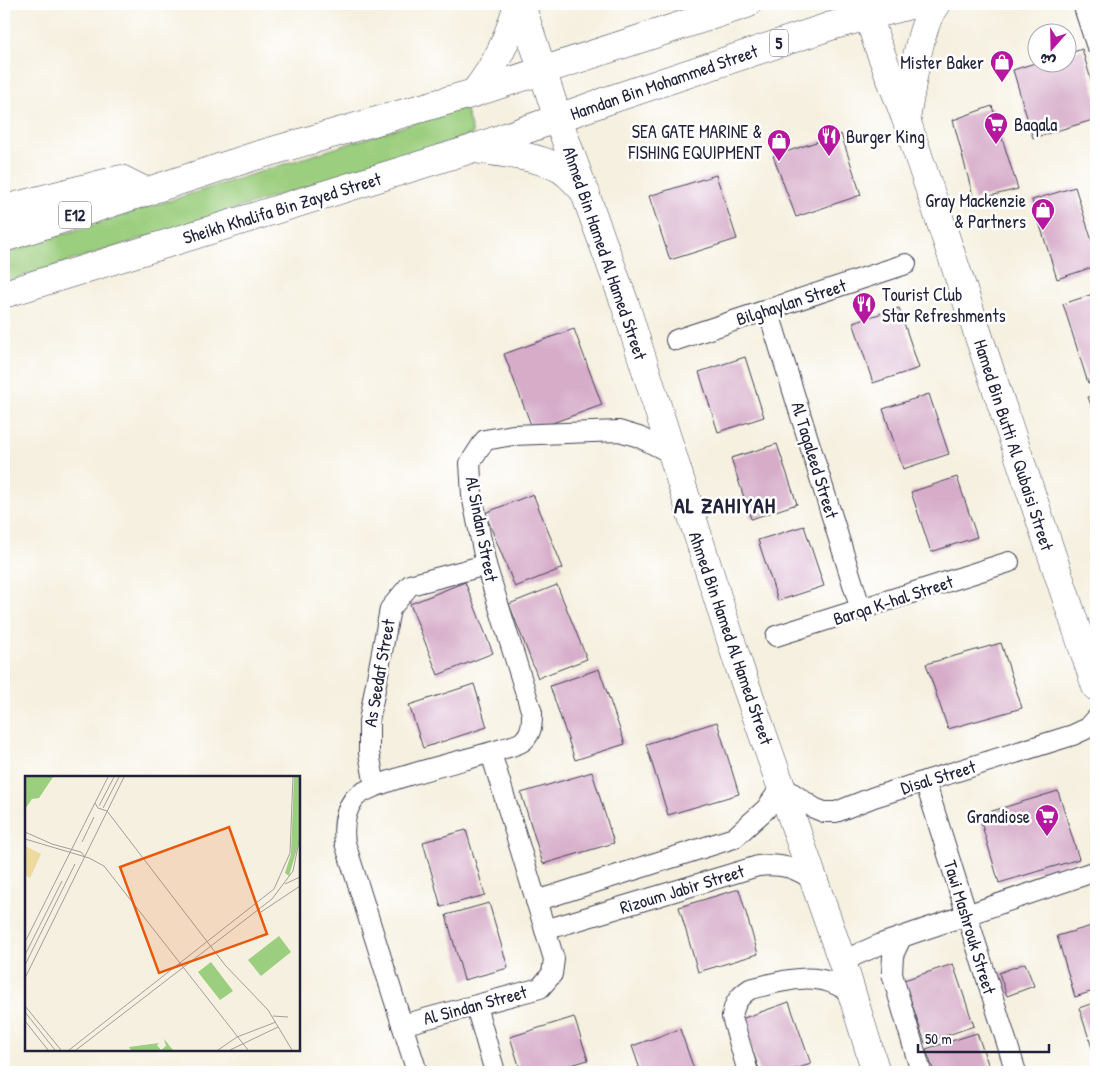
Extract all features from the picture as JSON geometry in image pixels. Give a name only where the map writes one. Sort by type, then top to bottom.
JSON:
[{"type":"main road","name":"Ahmed Bin Hamed Al Hamed Street","points":[[520,4],[558,119],[625,304],[670,453],[739,666],[816,883],[876,1072]]},
{"type":"main road","points":[[474,93],[498,61],[520,4]]},
{"type":"main road","points":[[4,209],[122,180],[147,192],[255,156],[474,93],[747,4]]},
{"type":"main road","name":"Hamdan Bin Mohammed Street","points":[[558,119],[831,26],[867,10],[914,4]]},
{"type":"main road","points":[[906,119],[921,42],[930,12],[936,4]]},
{"type":"main road","name":"Hamed Bin Butti Al Qubaisi Street","points":[[867,10],[906,119],[1096,687]]},
{"type":"main road","name":"Sheikh Khalifa Bin Zayed Street","points":[[4,294],[472,149],[558,119]]},
{"type":"main road","points":[[472,149],[518,156],[557,167],[566,173],[586,193]]},
{"type":"main road","name":"E12","points":[[4,238],[147,192]]},
{"type":"street","points":[[1083,4],[1096,44]]},
{"type":"street","name":"Bilghaylan Street","points":[[676,340],[906,264]]},
{"type":"street","name":"Al Taqaleed Street","points":[[768,310],[861,610]]},
{"type":"street","name":"Al Sindan Street","points":[[417,1072],[344,836],[346,813],[354,798],[375,786],[491,753],[523,741],[532,728],[532,713],[486,564],[472,496],[470,463],[485,440],[514,435],[554,433],[619,431],[639,437],[670,453]]},
{"type":"street","name":"Barqa K-hal Street","points":[[776,636],[1009,562]]},
{"type":"street","name":"As Seedaf Street","points":[[375,786],[369,753],[369,721],[390,609],[410,585],[486,564]]},
{"type":"street","name":"Disal Street","points":[[782,786],[809,805],[824,812],[841,811],[925,781],[1081,732],[1096,719]]},
{"type":"street","name":"Al Sindan Street","points":[[402,1025],[540,988],[552,974],[554,959],[491,753]]},
{"type":"street","name":"Tawi Mashrouk Street","points":[[925,781],[1016,1072]]},
{"type":"street","name":"Rizoum Jabir Street","points":[[536,901],[734,838],[766,809],[782,786]]},
{"type":"street","name":"Rizoum Jabir Street","points":[[545,930],[758,866],[771,864],[795,869],[816,883]]},
{"type":"street","points":[[842,961],[867,948],[1096,872]]},
{"type":"street","points":[[1071,879],[1096,882]]},
{"type":"street","points":[[901,938],[893,955],[892,974],[921,1072]]},
{"type":"street","points":[[748,1072],[732,1018],[733,1009],[742,994],[750,990],[805,977],[835,983],[853,995]]},
{"type":"street","points":[[476,1006],[495,1072]]},
{"type":"green space","points":[[465,107],[473,134],[4,282],[4,253]]},
{"type":"building","points":[[1082,49],[1096,97],[1096,119],[1033,138],[1013,70],[1028,65],[1028,72],[1078,72],[1078,50]]},
{"type":"building","points":[[992,106],[1018,189],[974,200],[953,120]]},
{"type":"building","points":[[841,134],[861,195],[796,217],[773,156]]},
{"type":"building","points":[[716,175],[737,239],[670,260],[649,196]]},
{"type":"building","points":[[1075,187],[1096,254],[1096,266],[1057,279],[1032,200]]},
{"type":"building","points":[[1096,293],[1096,381],[1088,383],[1063,304]]},
{"type":"building","points":[[899,308],[919,368],[873,383],[853,322]]},
{"type":"building","points":[[574,329],[602,405],[533,430],[504,354]]},
{"type":"building","points":[[745,357],[764,417],[718,432],[699,372]]},
{"type":"building","points":[[929,394],[949,454],[903,469],[883,409]]},
{"type":"building","points":[[1096,394],[1096,418],[1088,397]]},
{"type":"building","points":[[777,444],[797,504],[751,519],[731,458]]},
{"type":"building","points":[[957,477],[977,537],[931,552],[911,492]]},
{"type":"building","points":[[533,494],[563,568],[515,587],[485,513]]},
{"type":"building","points":[[804,526],[824,586],[778,601],[758,540]]},
{"type":"building","points":[[465,582],[493,653],[438,675],[410,604]]},
{"type":"building","points":[[557,585],[587,659],[538,678],[509,604]]},
{"type":"building","points":[[1001,643],[1022,708],[948,729],[926,664]]},
{"type":"building","points":[[599,669],[625,744],[575,760],[550,686]]},
{"type":"building","points":[[474,684],[487,727],[423,748],[409,705]]},
{"type":"building","points":[[717,722],[739,794],[668,815],[646,744]]},
{"type":"building","points":[[592,772],[614,843],[543,864],[521,793]]},
{"type":"building","points":[[1058,791],[1079,859],[999,883],[979,815]]},
{"type":"building","points":[[466,830],[485,895],[441,907],[423,842]]},
{"type":"building","points":[[739,889],[758,954],[698,972],[679,907]]},
{"type":"building","points":[[489,903],[508,968],[464,980],[446,915]]},
{"type":"building","points":[[1095,925],[1096,990],[1075,997],[1057,936]]},
{"type":"building","points":[[1025,963],[1034,986],[1007,996],[999,973]]},
{"type":"building","points":[[953,964],[974,1026],[925,1043],[904,980]]},
{"type":"building","points":[[789,1002],[811,1064],[786,1072],[760,1072],[741,1019]]},
{"type":"building","points":[[1096,1002],[1096,1060],[1079,1008]]},
{"type":"building","points":[[574,1017],[588,1060],[548,1072],[521,1072],[510,1037]]},
{"type":"building","points":[[680,1029],[695,1072],[641,1072],[632,1046]]},
{"type":"building","points":[[977,1033],[991,1072],[934,1072],[926,1049]]},
{"type":"place","name":"Mister Baker","points":[[1002,83]]},
{"type":"place","name":"Baqala","points":[[996,145]]},
{"type":"place","name":"Burger King","points":[[829,157]]},
{"type":"place","name":"SEA GATE MARINE & FISHING EQUIPMENT","points":[[779,162]]},
{"type":"place","name":"Gray Mackenzie & Partners","points":[[1043,231]]},
{"type":"place","name":"Tourist Club Star Refreshments","points":[[864,325]]},
{"type":"place","name":"Grandiose","points":[[1047,837]]},
{"type":"district","name":"AL ZAHIYAH","points":[[725,505]]}]
